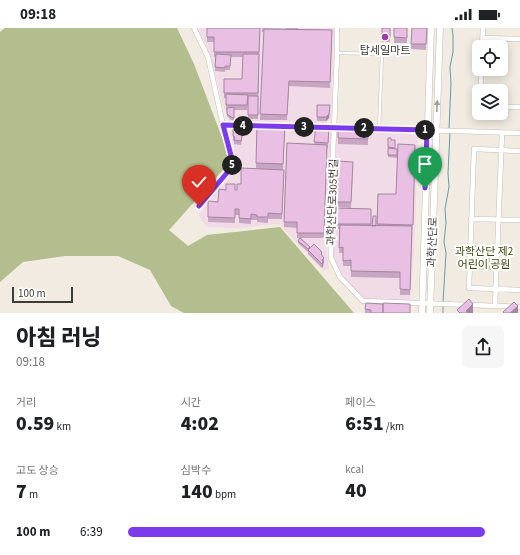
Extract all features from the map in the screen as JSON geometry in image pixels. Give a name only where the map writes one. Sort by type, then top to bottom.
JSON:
[{"type":"main road","name":"과학산단로","points":[[430,313],[426,304],[432,130],[431,28]]},
{"type":"main road","name":"과학산단로","points":[[422,313],[426,304],[432,130],[440,28]]},
{"type":"street","points":[[194,28],[208,57],[233,163],[231,168],[199,206]]},
{"type":"street","name":"과학산단로305번길","points":[[337,28],[330,230],[331,258],[340,277],[363,301],[520,307]]},
{"type":"street","points":[[483,28],[483,38],[520,40]]},
{"type":"street","points":[[508,107],[520,107]]},
{"type":"street","points":[[223,125],[349,128]]},
{"type":"street","points":[[356,128],[520,134],[520,129]]},
{"type":"street","points":[[495,306],[502,133]]},
{"type":"street","points":[[520,151],[474,149],[469,288],[520,290]]},
{"type":"street","points":[[471,219],[520,220]]},
{"type":"lane","points":[[379,129],[382,54],[386,47],[408,46]]},
{"type":"lane","points":[[337,53],[382,54]]},
{"type":"shaded area","points":[[199,28],[334,28],[331,118],[326,123],[229,121],[207,46],[199,32]]},
{"type":"shaded area","points":[[232,129],[328,130],[330,132],[326,247],[329,269],[324,271],[279,224],[236,228],[206,227],[198,214],[233,172],[237,160],[228,134]]},
{"type":"shaded area","points":[[341,131],[406,132],[418,138],[415,230],[411,297],[409,301],[371,300],[363,297],[340,273],[333,254],[333,231],[336,137]]},
{"type":"green space","points":[[5,28],[177,28],[194,64],[231,161],[169,230],[188,246],[207,235],[280,227],[354,313],[184,313],[171,306],[150,270],[118,256],[65,256],[23,262],[0,282],[0,32]]},
{"type":"green space","name":"과학산단 제2 어린이 공원","points":[[471,245],[497,246],[496,270],[470,269]]},
{"type":"building","points":[[207,28],[260,28],[259,52],[214,52],[214,37],[207,37]]},
{"type":"building","points":[[382,28],[390,28],[390,37],[382,37]]},
{"type":"building","points":[[394,28],[407,28],[407,38],[394,37]]},
{"type":"building","points":[[412,28],[427,28],[426,44],[411,44]]},
{"type":"building","points":[[264,29],[332,30],[330,82],[289,81],[287,115],[260,114]]},
{"type":"building","points":[[216,54],[231,55],[230,66],[225,66],[225,68],[215,67]]},
{"type":"building","points":[[243,54],[259,54],[258,93],[224,93],[224,79],[242,79]]},
{"type":"building","points":[[226,94],[248,95],[247,105],[226,105]]},
{"type":"building","points":[[248,96],[258,96],[258,115],[248,115]]},
{"type":"building","points":[[317,105],[330,105],[329,114],[326,117],[317,117]]},
{"type":"building","points":[[234,107],[234,118],[227,114],[227,108]]},
{"type":"building","points":[[257,125],[285,125],[283,164],[256,163]]},
{"type":"building","points":[[316,125],[326,125],[329,128],[328,143],[314,142]]},
{"type":"building","points":[[233,126],[243,126],[241,141],[234,140],[235,137],[233,136]]},
{"type":"building","points":[[342,127],[368,128],[368,139],[338,138],[338,131]]},
{"type":"building","points":[[388,138],[395,140],[395,148],[388,147]]},
{"type":"building","points":[[287,143],[327,145],[324,233],[297,233],[297,222],[284,222]]},
{"type":"building","points":[[398,144],[415,145],[413,225],[377,224],[378,194],[396,194]]},
{"type":"building","points":[[388,148],[397,149],[397,155],[388,155]]},
{"type":"building","points":[[338,161],[353,162],[351,202],[336,202]]},
{"type":"building","points":[[241,168],[284,170],[282,214],[268,213],[268,217],[257,217],[257,215],[251,214],[251,219],[239,218],[239,209],[235,209],[235,218],[208,217],[208,201],[218,202],[219,189],[226,190],[226,184],[235,184],[235,190],[237,190],[237,184],[241,184]]},
{"type":"building","points":[[335,208],[371,209],[371,224],[335,224]]},
{"type":"building","points":[[373,216],[376,216],[376,226],[372,226]]},
{"type":"building","points":[[340,225],[412,226],[410,290],[400,289],[400,272],[351,271],[351,260],[343,261],[343,247],[339,248]]},
{"type":"building","points":[[300,238],[310,247],[308,249],[298,241]]},
{"type":"building","points":[[314,244],[321,251],[324,258],[322,260],[322,264],[308,250]]},
{"type":"building","points":[[469,299],[473,304],[466,311],[468,313],[460,313],[457,310]]},
{"type":"building","points":[[514,302],[518,306],[510,313],[503,312]]},
{"type":"building","points":[[366,303],[383,304],[383,313],[371,313],[371,310],[365,309]]},
{"type":"building","points":[[383,303],[410,304],[410,313],[383,313]]},
{"type":"waterway","points":[[449,129],[451,84],[450,67],[453,52],[452,28]]},
{"type":"waterway","points":[[443,302],[446,253],[444,242],[446,223],[445,209],[449,187],[448,173],[450,132]]},
{"type":"waterway","points":[[443,305],[443,313]]},
{"type":"place","name":"탑세일마트","points":[[385,37]]},
{"type":"route","points":[[199,206],[231,168],[233,163],[223,125],[427,130],[425,188]]}]
